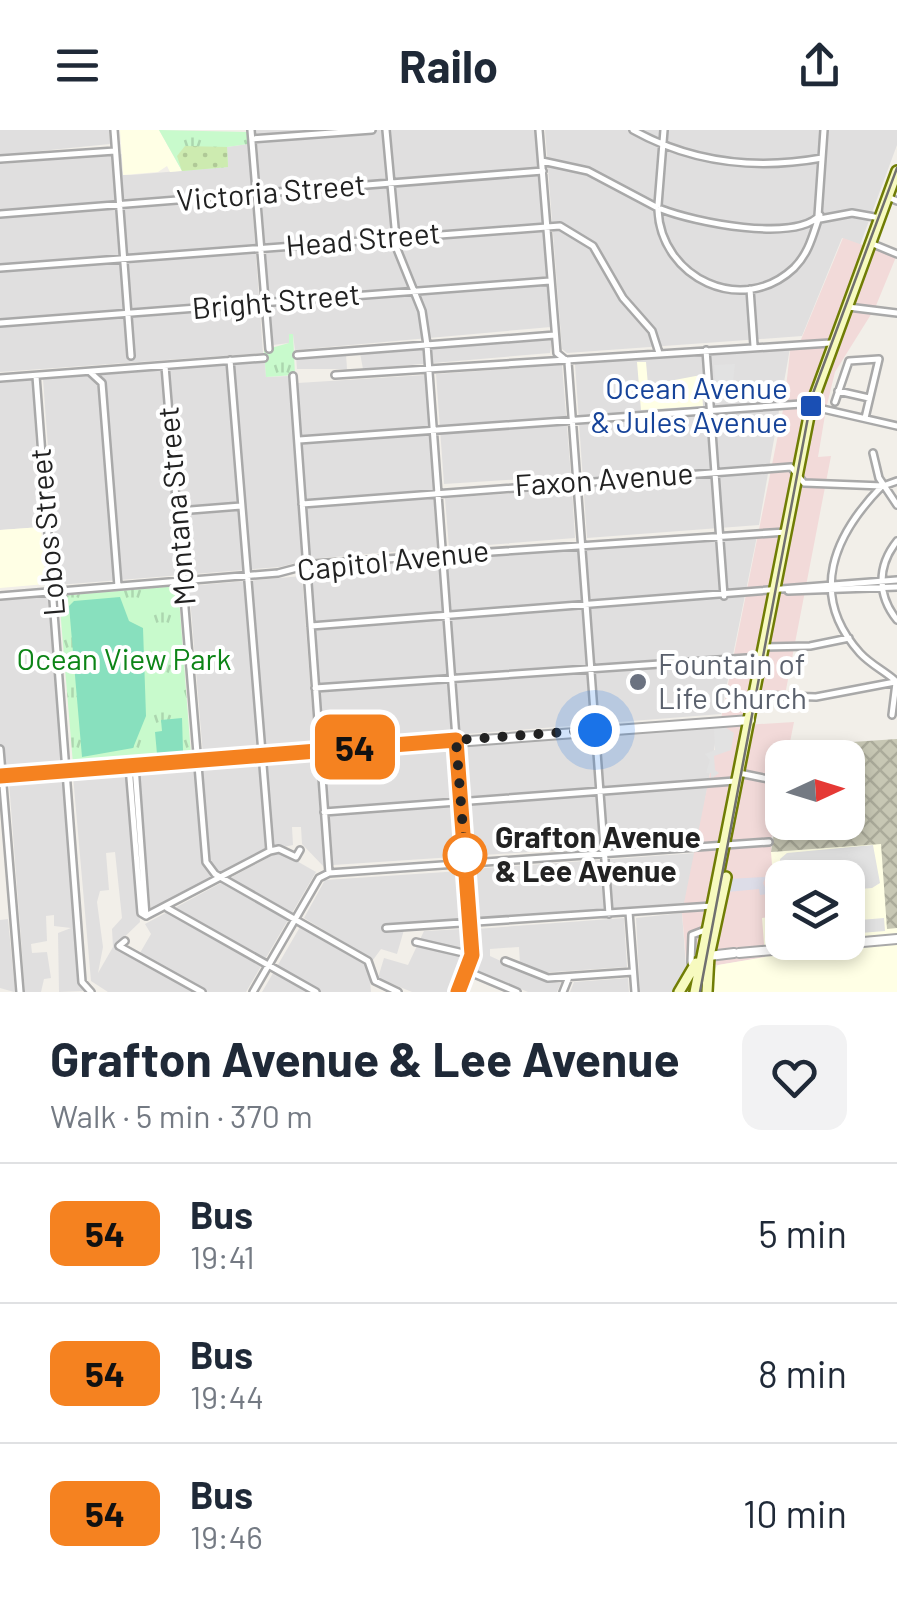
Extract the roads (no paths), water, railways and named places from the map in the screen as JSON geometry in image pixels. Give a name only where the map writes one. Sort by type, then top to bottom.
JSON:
[{"type":"main road","points":[[695,992],[699,957],[705,930],[714,914],[737,779],[778,601],[772,586],[800,477],[811,406],[807,398],[880,218],[892,199],[897,172]]},
{"type":"main road","points":[[880,218],[877,212],[897,172]]},
{"type":"main road","points":[[678,992],[699,957],[714,914],[730,853],[726,845]]},
{"type":"main road","points":[[699,957],[707,992]]},
{"type":"street","points":[[114,130],[131,356]]},
{"type":"street","points":[[251,130],[269,349]]},
{"type":"street","points":[[252,140],[372,130]]},
{"type":"street","points":[[386,130],[396,238],[428,345],[472,955],[458,992]]},
{"type":"street","points":[[540,130],[557,353],[565,359],[573,420],[609,914]]},
{"type":"street","points":[[632,130],[663,145],[741,164],[822,158]]},
{"type":"street","points":[[664,130],[658,208],[666,245],[684,270],[722,288],[750,289],[774,281],[794,267],[811,243],[818,219],[824,130]]},
{"type":"street","points":[[0,159],[115,150]]},
{"type":"street","points":[[542,161],[588,171],[658,208],[710,224],[748,228],[852,213],[880,218]]},
{"type":"street","name":"Victoria Street","points":[[0,214],[542,171]]},
{"type":"street","name":"Head Street","points":[[0,268],[547,226],[574,231],[593,246],[623,298],[652,330],[658,353]]},
{"type":"street","points":[[872,243],[897,254]]},
{"type":"street","name":"Bright Street","points":[[0,323],[551,280]]},
{"type":"street","points":[[750,289],[754,346]]},
{"type":"street","points":[[845,306],[897,313]]},
{"type":"street","points":[[297,355],[556,335]]},
{"type":"street","points":[[335,375],[828,342]]},
{"type":"street","points":[[706,349],[724,596]]},
{"type":"street","points":[[0,378],[264,358]]},
{"type":"street","points":[[836,402],[849,361],[877,358],[881,364],[865,418]]},
{"type":"street","points":[[230,360],[270,852]]},
{"type":"street","name":"Montana Street","points":[[165,366],[204,856],[209,868],[224,877]]},
{"type":"street","points":[[90,372],[102,384],[118,586]]},
{"type":"street","name":"Lobos Street","points":[[36,376],[84,986],[91,992]]},
{"type":"street","points":[[293,376],[329,873]]},
{"type":"street","points":[[838,391],[869,398]]},
{"type":"street","points":[[298,440],[811,406],[897,426]]},
{"type":"street","points":[[873,453],[882,486],[897,506]]},
{"type":"street","name":"Faxon Avenue","points":[[302,504],[791,467],[800,477],[882,486],[897,480]]},
{"type":"street","points":[[882,486],[846,527],[836,552],[832,588],[849,638],[873,665],[897,682]]},
{"type":"street","points":[[178,511],[241,506]]},
{"type":"street","name":"Capitol Avenue","points":[[0,596],[248,576],[306,566],[444,554],[786,532]]},
{"type":"street","points":[[897,541],[886,558],[882,584],[897,620]]},
{"type":"street","points":[[311,626],[897,583]]},
{"type":"street","points":[[316,688],[764,652],[849,638]]},
{"type":"street","points":[[868,686],[876,676],[873,665]]},
{"type":"street","points":[[755,695],[816,696],[897,682]]},
{"type":"street","points":[[892,715],[897,682]]},
{"type":"street","points":[[1,776],[750,720]]},
{"type":"street","points":[[0,749],[20,992]]},
{"type":"street","points":[[132,766],[141,913],[146,916],[270,852],[279,849],[296,857],[300,850]]},
{"type":"street","points":[[324,812],[765,780]]},
{"type":"street","points":[[254,992],[318,878],[329,873],[769,842]]},
{"type":"street","points":[[224,877],[368,961],[377,983],[398,992]]},
{"type":"street","points":[[167,908],[316,992]]},
{"type":"street","points":[[629,912],[634,992]]},
{"type":"street","points":[[386,928],[629,912],[714,914]]},
{"type":"street","points":[[699,957],[897,939]]},
{"type":"street","points":[[416,942],[472,955]]},
{"type":"street","points":[[122,943],[202,992]]},
{"type":"street","points":[[505,960],[542,977],[633,972]]},
{"type":"street","points":[[467,970],[517,992]]},
{"type":"street","points":[[563,992],[570,977]]},
{"type":"tram line","points":[[700,992],[812,396],[897,168]]},
{"type":"place","name":"Ocean Avenue & Jules Avenue","points":[[811,406]]},
{"type":"place","name":"Fountain of Life Church","points":[[638,682]]},
{"type":"place","name":"Grafton Avenue & Lee Avenue","points":[[465,855]]},
{"type":"park label","name":"Ocean View Park","points":[[124,660]]}]
